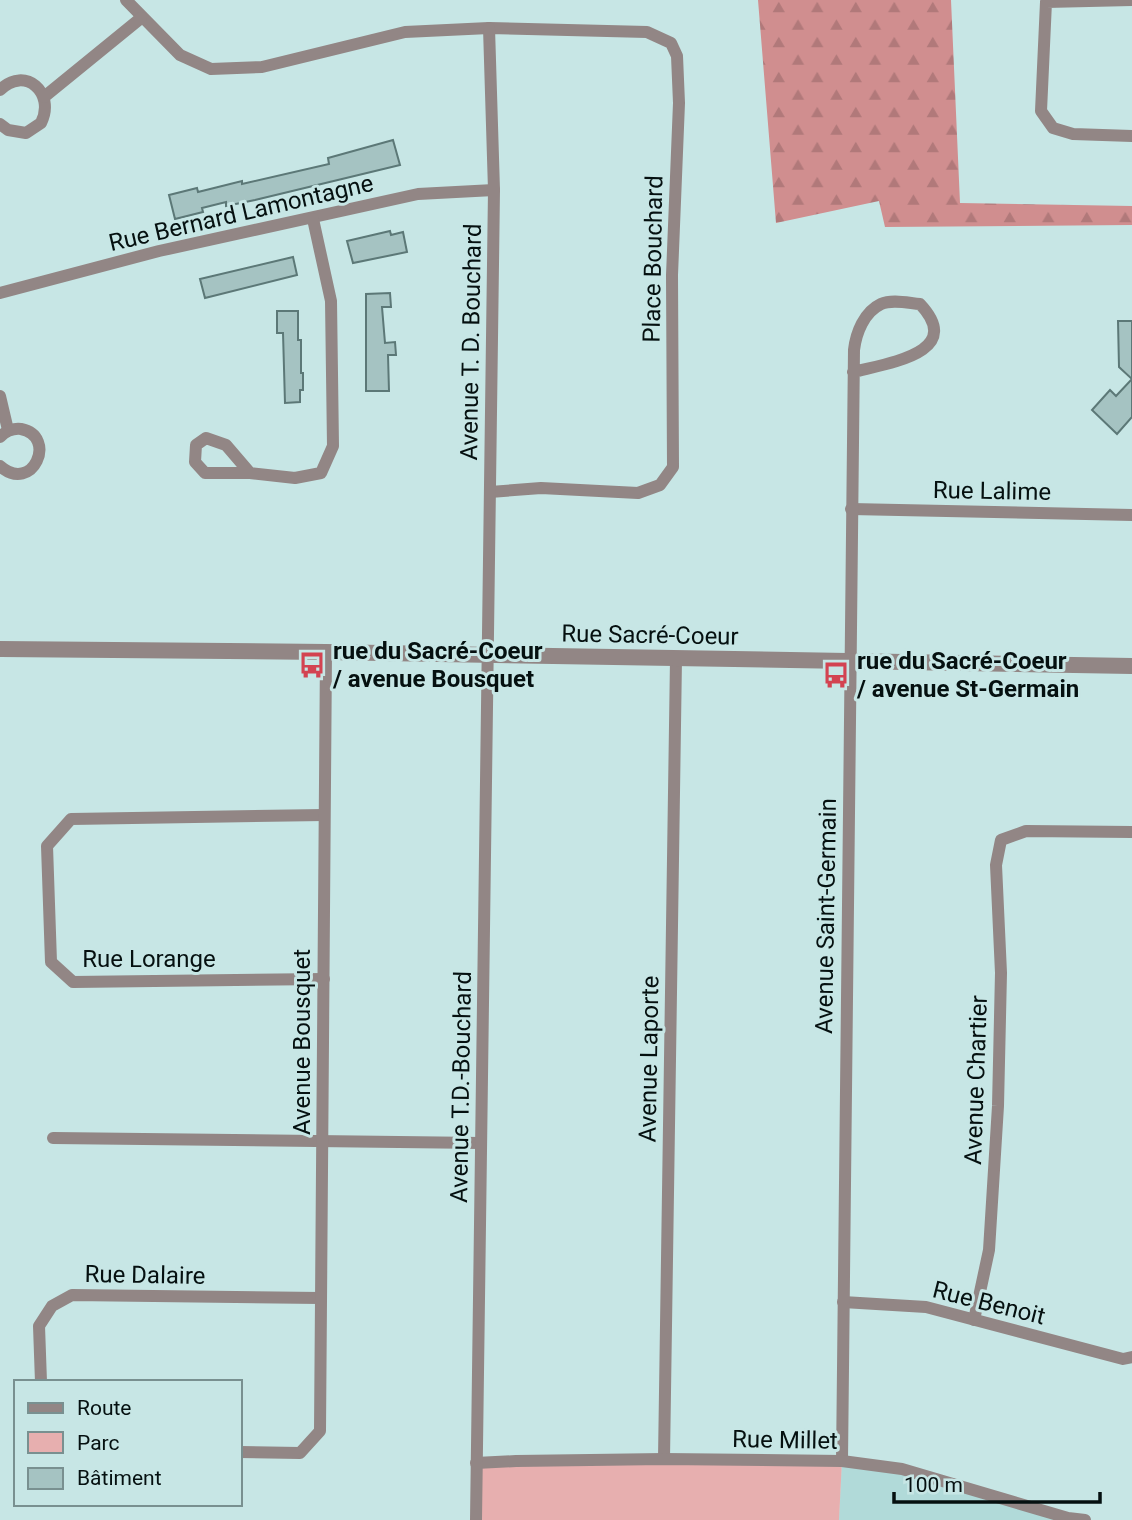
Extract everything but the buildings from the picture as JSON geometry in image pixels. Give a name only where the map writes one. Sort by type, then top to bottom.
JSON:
[{"type":"street","name":"Place Bouchard","points":[[126,0],[180,55],[211,69],[262,67],[405,32],[489,28],[647,32],[671,43],[677,56],[678,103],[672,275],[673,467],[660,485],[638,493],[541,488],[489,492]]},
{"type":"street","points":[[1132,0],[1046,2],[1041,111],[1053,128],[1073,134],[1132,136]]},
{"type":"street","points":[[44,97],[141,18]]},
{"type":"street","name":"Avenue T. D. Bouchard","points":[[489,28],[494,190],[489,656]]},
{"type":"street","points":[[0,90],[9,82],[26,81],[40,90],[44,97],[45,114],[34,129],[16,133],[0,124]]},
{"type":"street","name":"Rue Bernard Lamontagne","points":[[0,293],[159,251],[418,194],[494,190]]},
{"type":"street","points":[[250,473],[295,478],[321,473],[332,446],[331,301],[313,219]]},
{"type":"street","name":"Avenue Saint-Germain","points":[[842,1461],[853,372],[856,337],[865,318],[881,304],[920,304],[933,318],[935,332],[928,347],[909,358],[853,372]]},
{"type":"street","points":[[0,396],[4,434],[16,429],[30,433],[39,446],[40,454],[38,461],[27,472],[13,473],[0,466]]},
{"type":"street","name":"Rue Lalime","points":[[851,509],[1132,515]]},
{"type":"street","name":"Rue Sacré-Coeur","points":[[0,649],[1132,666]]},
{"type":"street","name":"Avenue Bousquet","points":[[242,1452],[300,1453],[320,1431],[326,652]]},
{"type":"street","name":"Avenue T.D.-Bouchard","points":[[477,1520],[489,656]]},
{"type":"street","name":"Avenue Laporte","points":[[664,1459],[676,659]]},
{"type":"street","name":"Rue Lorange","points":[[324,815],[71,819],[47,846],[51,962],[73,982],[324,979]]},
{"type":"street","name":"Avenue Chartier","points":[[974,1320],[989,1250],[997,1120],[1001,974],[996,865],[1001,840],[1026,831],[1132,832]]},
{"type":"street","points":[[53,1138],[481,1143]]},
{"type":"street","name":"Rue Dalaire","points":[[41,1380],[39,1326],[52,1306],[72,1295],[320,1298]]},
{"type":"street","name":"Rue Benoit","points":[[843,1302],[926,1307],[1128,1358]]},
{"type":"street","name":"Rue Millet","points":[[476,1463],[664,1459],[842,1461],[902,1469],[1068,1518],[1085,1520]]},
{"type":"shaded area","points":[[842,1461],[902,1469],[1085,1520],[839,1520]]},
{"type":"green space","points":[[758,0],[951,0],[960,203],[1132,206],[1132,225],[885,227],[879,201],[776,223]]},
{"type":"green space","points":[[842,1461],[839,1520],[477,1520],[476,1463]]},
{"type":"place","name":"rue du Sacré-Coeur / avenue Bousquet","points":[[312,665]]},
{"type":"place","name":"rue du Sacré-Coeur / avenue St-Germain","points":[[836,675]]}]
